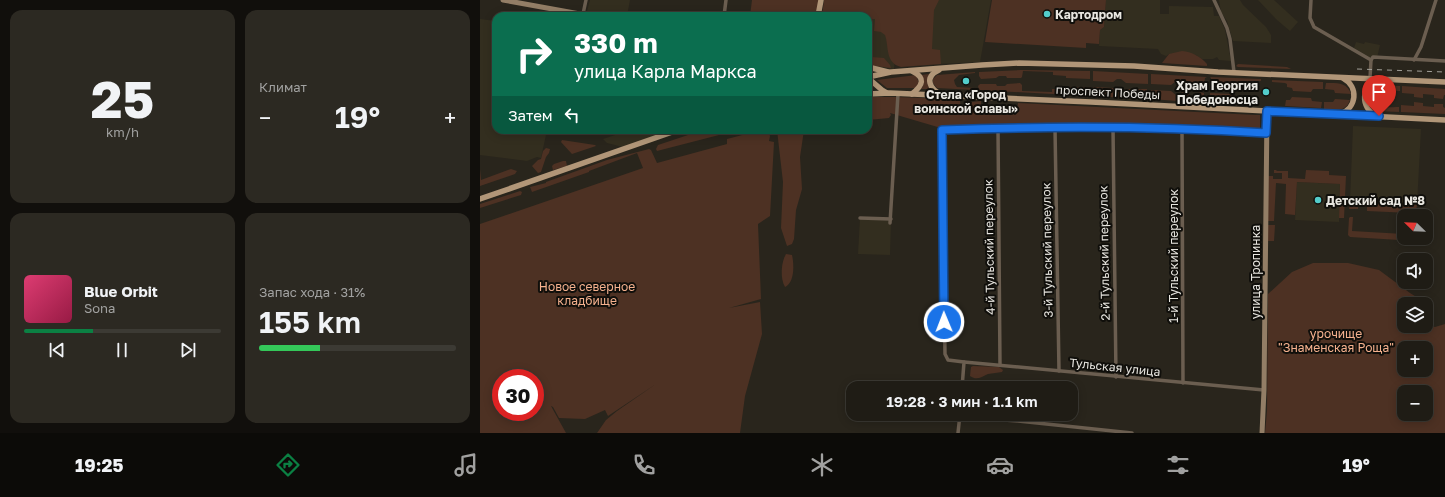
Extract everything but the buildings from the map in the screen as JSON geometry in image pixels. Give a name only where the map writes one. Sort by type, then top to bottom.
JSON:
[{"type":"main road","points":[[503,0],[572,12]]},
{"type":"main road","points":[[819,12],[821,0]]},
{"type":"main road","points":[[872,77],[891,72],[1019,63],[1090,64],[1445,82]]},
{"type":"main road","points":[[872,68],[891,72]]},
{"type":"main road","points":[[943,68],[932,74],[930,81],[932,88],[944,96]]},
{"type":"main road","points":[[911,71],[922,80],[920,86],[912,94]]},
{"type":"main road","points":[[1338,114],[1349,109],[1353,103],[1354,97],[1354,90],[1351,84],[1341,77]]},
{"type":"main road","points":[[1379,116],[1373,114],[1368,109],[1364,97],[1369,85],[1380,79]]},
{"type":"main road","points":[[872,81],[882,90],[890,93]]},
{"type":"main road","name":"проспект Победы","points":[[872,94],[890,93],[1091,102],[1445,120]]},
{"type":"main road","name":"улица Тропинка","points":[[1262,433],[1264,390],[1267,111]]},
{"type":"main road","points":[[480,198],[666,134]]},
{"type":"street","points":[[583,12],[586,0]]},
{"type":"street","points":[[724,12],[726,0]]},
{"type":"street","points":[[1214,0],[1230,39],[1234,72]]},
{"type":"street","points":[[1311,0],[1310,18],[1314,27],[1371,60],[1373,58],[1445,61]]},
{"type":"street","points":[[1414,60],[1421,47],[1436,0]]},
{"type":"street","points":[[1370,78],[1371,60]]},
{"type":"street","points":[[860,218],[891,221],[898,94]]},
{"type":"street","points":[[998,128],[1182,129],[1266,133]]},
{"type":"street","name":"Тульская улица","points":[[998,128],[942,130],[945,354],[948,360],[1183,384],[1264,390]]},
{"type":"street","name":"4-й Тульский переулок","points":[[998,128],[1000,365]]},
{"type":"street","name":"3-й Тульский переулок","points":[[1055,128],[1059,372]]},
{"type":"street","name":"2-й Тульский переулок","points":[[1113,128],[1116,377]]},
{"type":"street","name":"1-й Тульский переулок","points":[[1182,129],[1183,384]]},
{"type":"street","points":[[963,381],[964,362]]},
{"type":"street","points":[[958,433],[959,421]]},
{"type":"street","points":[[1018,421],[1132,433]]},
{"type":"shaded area","points":[[590,0],[630,0],[628,12],[587,11]]},
{"type":"shaded area","points":[[937,0],[991,0],[980,62],[938,64],[938,52],[931,52],[932,10]]},
{"type":"shaded area","points":[[1106,0],[1160,0],[1160,14],[1169,14],[1169,6],[1213,7],[1214,16],[1219,16],[1225,30],[1231,61],[1219,60],[1217,57],[1213,59],[1202,59],[1196,55],[1169,54],[1166,56],[1161,54],[1158,49],[1099,46],[1100,30],[1104,27]]},
{"type":"shaded area","points":[[1219,0],[1240,0],[1243,5],[1266,27],[1271,35],[1271,43],[1233,41],[1227,21],[1221,12]]},
{"type":"shaded area","points":[[1258,0],[1274,0],[1298,22],[1290,31]]},
{"type":"shaded area","points":[[872,17],[899,20],[894,69],[872,66]]},
{"type":"shaded area","points":[[480,19],[492,20],[492,134],[546,134],[541,158],[537,157],[527,161],[480,155]]},
{"type":"shaded area","points":[[1356,42],[1380,45],[1377,58],[1369,57],[1354,48]]},
{"type":"shaded area","points":[[1353,126],[1421,129],[1417,205],[1350,201]]},
{"type":"shaded area","points":[[618,134],[663,134],[623,147],[607,143],[603,139]]},
{"type":"shaded area","name":"Детский сад №8","points":[[1297,182],[1340,184],[1339,222],[1295,220]]},
{"type":"shaded area","points":[[860,218],[891,219],[890,255],[858,254]]},
{"type":"green space","points":[[752,0],[819,0],[817,12],[750,12]]},
{"type":"green space","points":[[824,0],[939,0],[934,10],[932,49],[940,50],[941,64],[901,67],[892,62],[888,54],[885,35],[881,32],[874,31],[875,19],[872,19],[872,12],[822,12]]},
{"type":"green space","name":"Картодром","points":[[992,0],[1106,0],[1104,27],[1100,30],[1099,44],[1086,43],[1086,48],[985,42]]},
{"type":"green space","points":[[1182,51],[1192,53],[1199,57],[1207,64],[1207,66],[1162,63],[1169,54]]},
{"type":"green space","points":[[872,57],[884,58],[891,68],[872,66]]},
{"type":"green space","points":[[1238,64],[1287,67],[1291,69],[1238,67],[1236,66]]},
{"type":"green space","points":[[1021,70],[1090,71],[1090,79],[1066,78],[1066,76],[1053,75],[1053,72],[1023,71],[1021,78],[1007,78],[1006,76],[999,76],[996,78],[981,79],[979,76],[979,72]]},
{"type":"green space","points":[[1093,71],[1148,74],[1148,84],[1126,83],[1121,79],[1117,79],[1113,82],[1093,81]]},
{"type":"green space","points":[[975,72],[959,75],[954,80],[957,87],[975,88],[975,90],[937,88],[933,83],[933,79],[937,75]]},
{"type":"green space","points":[[929,74],[927,82],[929,89],[921,89],[924,82],[921,75]]},
{"type":"green space","points":[[1151,74],[1207,77],[1205,78],[1204,86],[1184,86],[1178,81],[1171,85],[1151,84]]},
{"type":"green space","points":[[916,75],[919,83],[915,88],[887,88],[877,80]]},
{"type":"green space","points":[[1210,77],[1261,79],[1261,81],[1248,81],[1244,85],[1237,85],[1234,88],[1211,87]]},
{"type":"green space","points":[[1272,80],[1323,82],[1323,89],[1313,89],[1311,92],[1293,91],[1292,88],[1287,87],[1287,84],[1272,82]]},
{"type":"green space","points":[[1020,83],[1022,85],[1022,91],[1052,92],[1052,89],[1065,89],[1066,87],[1090,87],[1089,96],[979,90],[978,86],[980,84],[996,84],[997,86],[1005,86],[1007,84]]},
{"type":"green space","points":[[1326,83],[1338,83],[1344,85],[1351,94],[1335,93],[1334,90],[1325,89]]},
{"type":"green space","points":[[1377,85],[1400,86],[1400,91],[1379,90],[1366,95],[1370,88]]},
{"type":"green space","points":[[1402,86],[1445,89],[1445,95],[1443,99],[1434,98],[1434,95],[1423,94],[1423,98],[1414,97],[1414,94],[1402,93]]},
{"type":"green space","points":[[1093,87],[1113,88],[1119,92],[1126,89],[1147,89],[1147,99],[1092,96]]},
{"type":"green space","points":[[1151,90],[1171,91],[1176,95],[1180,95],[1184,91],[1189,92],[1189,100],[1198,100],[1199,92],[1204,93],[1205,103],[1150,99]]},
{"type":"green space","points":[[1210,93],[1233,94],[1236,97],[1243,97],[1246,102],[1257,103],[1257,105],[1208,103],[1210,101]]},
{"type":"green space","points":[[872,97],[951,99],[960,101],[961,108],[969,108],[972,102],[981,101],[981,109],[989,109],[991,113],[1008,113],[1009,110],[1017,111],[1018,103],[1260,115],[1260,129],[1259,131],[1137,127],[970,128],[969,125],[959,125],[958,128],[941,128],[890,113],[891,115],[889,118],[872,120]]},
{"type":"green space","points":[[1292,97],[1311,98],[1312,101],[1322,102],[1321,108],[1285,106],[1286,100],[1290,100]]},
{"type":"green space","points":[[1335,99],[1350,100],[1343,109],[1324,109],[1324,102],[1333,102]]},
{"type":"green space","points":[[1365,99],[1369,100],[1378,107],[1399,107],[1399,112],[1376,111],[1372,109]]},
{"type":"green space","points":[[1414,102],[1423,103],[1423,106],[1434,107],[1434,104],[1443,104],[1445,114],[1401,112],[1401,105],[1414,106]]},
{"type":"green space","points":[[691,134],[719,135],[657,151],[656,149],[658,145]]},
{"type":"green space","name":"Новое северное кладбище","points":[[746,134],[769,134],[769,141],[774,142],[770,216],[758,224],[761,299],[729,308],[760,302],[762,334],[745,396],[740,433],[597,433],[606,420],[656,384],[608,416],[605,410],[585,419],[559,418],[551,406],[566,433],[480,433],[480,224],[643,168],[637,153],[532,192],[530,187],[546,183],[607,160],[649,149],[651,150],[657,163],[727,144],[727,139]]},
{"type":"green space","points":[[777,134],[803,134],[800,157],[802,189],[796,210],[794,239],[792,244],[787,246],[781,228],[783,182]]},
{"type":"green space","points":[[562,140],[596,146],[572,154],[561,142]]},
{"type":"green space","points":[[546,148],[550,149],[549,153],[546,157],[541,172],[538,173],[532,166],[541,159],[543,151]]},
{"type":"green space","points":[[566,161],[567,166],[553,170],[552,166],[554,164]]},
{"type":"green space","points":[[480,169],[481,180],[511,169],[517,171],[515,174],[480,186]]},
{"type":"green space","points":[[1274,170],[1288,171],[1288,178],[1305,179],[1306,170],[1329,171],[1329,175],[1346,176],[1344,218],[1339,218],[1340,184],[1297,182],[1295,215],[1285,214],[1286,184],[1276,183],[1274,221],[1266,221],[1267,176],[1273,176],[1273,179],[1282,179],[1282,173],[1274,173]]},
{"type":"green space","points":[[520,191],[522,192],[521,195],[480,208],[480,204]]},
{"type":"green space","points":[[1350,202],[1417,205],[1416,209],[1397,209],[1397,212],[1367,211],[1367,207],[1349,209]]},
{"type":"green space","points":[[1353,217],[1352,231],[1397,234],[1397,240],[1350,237],[1348,235],[1349,218]]},
{"type":"green space","points":[[1268,225],[1275,225],[1274,241],[1268,241]]},
{"type":"green space","points":[[786,254],[792,255],[793,268],[791,281],[785,287],[782,280],[782,270],[784,257]]},
{"type":"green space","name":"урочище \"Знаменская Роща\"","points":[[1313,263],[1348,263],[1379,270],[1397,283],[1397,289],[1405,289],[1416,297],[1397,297],[1397,333],[1433,333],[1433,326],[1445,324],[1445,433],[1265,433],[1267,411],[1268,294],[1292,272]]},
{"type":"green space","points":[[971,367],[999,367],[1003,370],[1002,372],[975,378],[970,376]]},
{"type":"railway","points":[[1357,69],[1445,72]]},
{"type":"place","name":"Картодром","points":[[1047,14]]},
{"type":"place","name":"Стела «Город воинской славы»","points":[[966,81]]},
{"type":"place","name":"Храм Георгия Победоносца","points":[[1266,92]]},
{"type":"place","name":"Детский сад №8","points":[[1318,200]]},
{"type":"route","points":[[944,322],[942,130],[998,128],[1182,129],[1266,133],[1267,111],[1379,116]]}]
